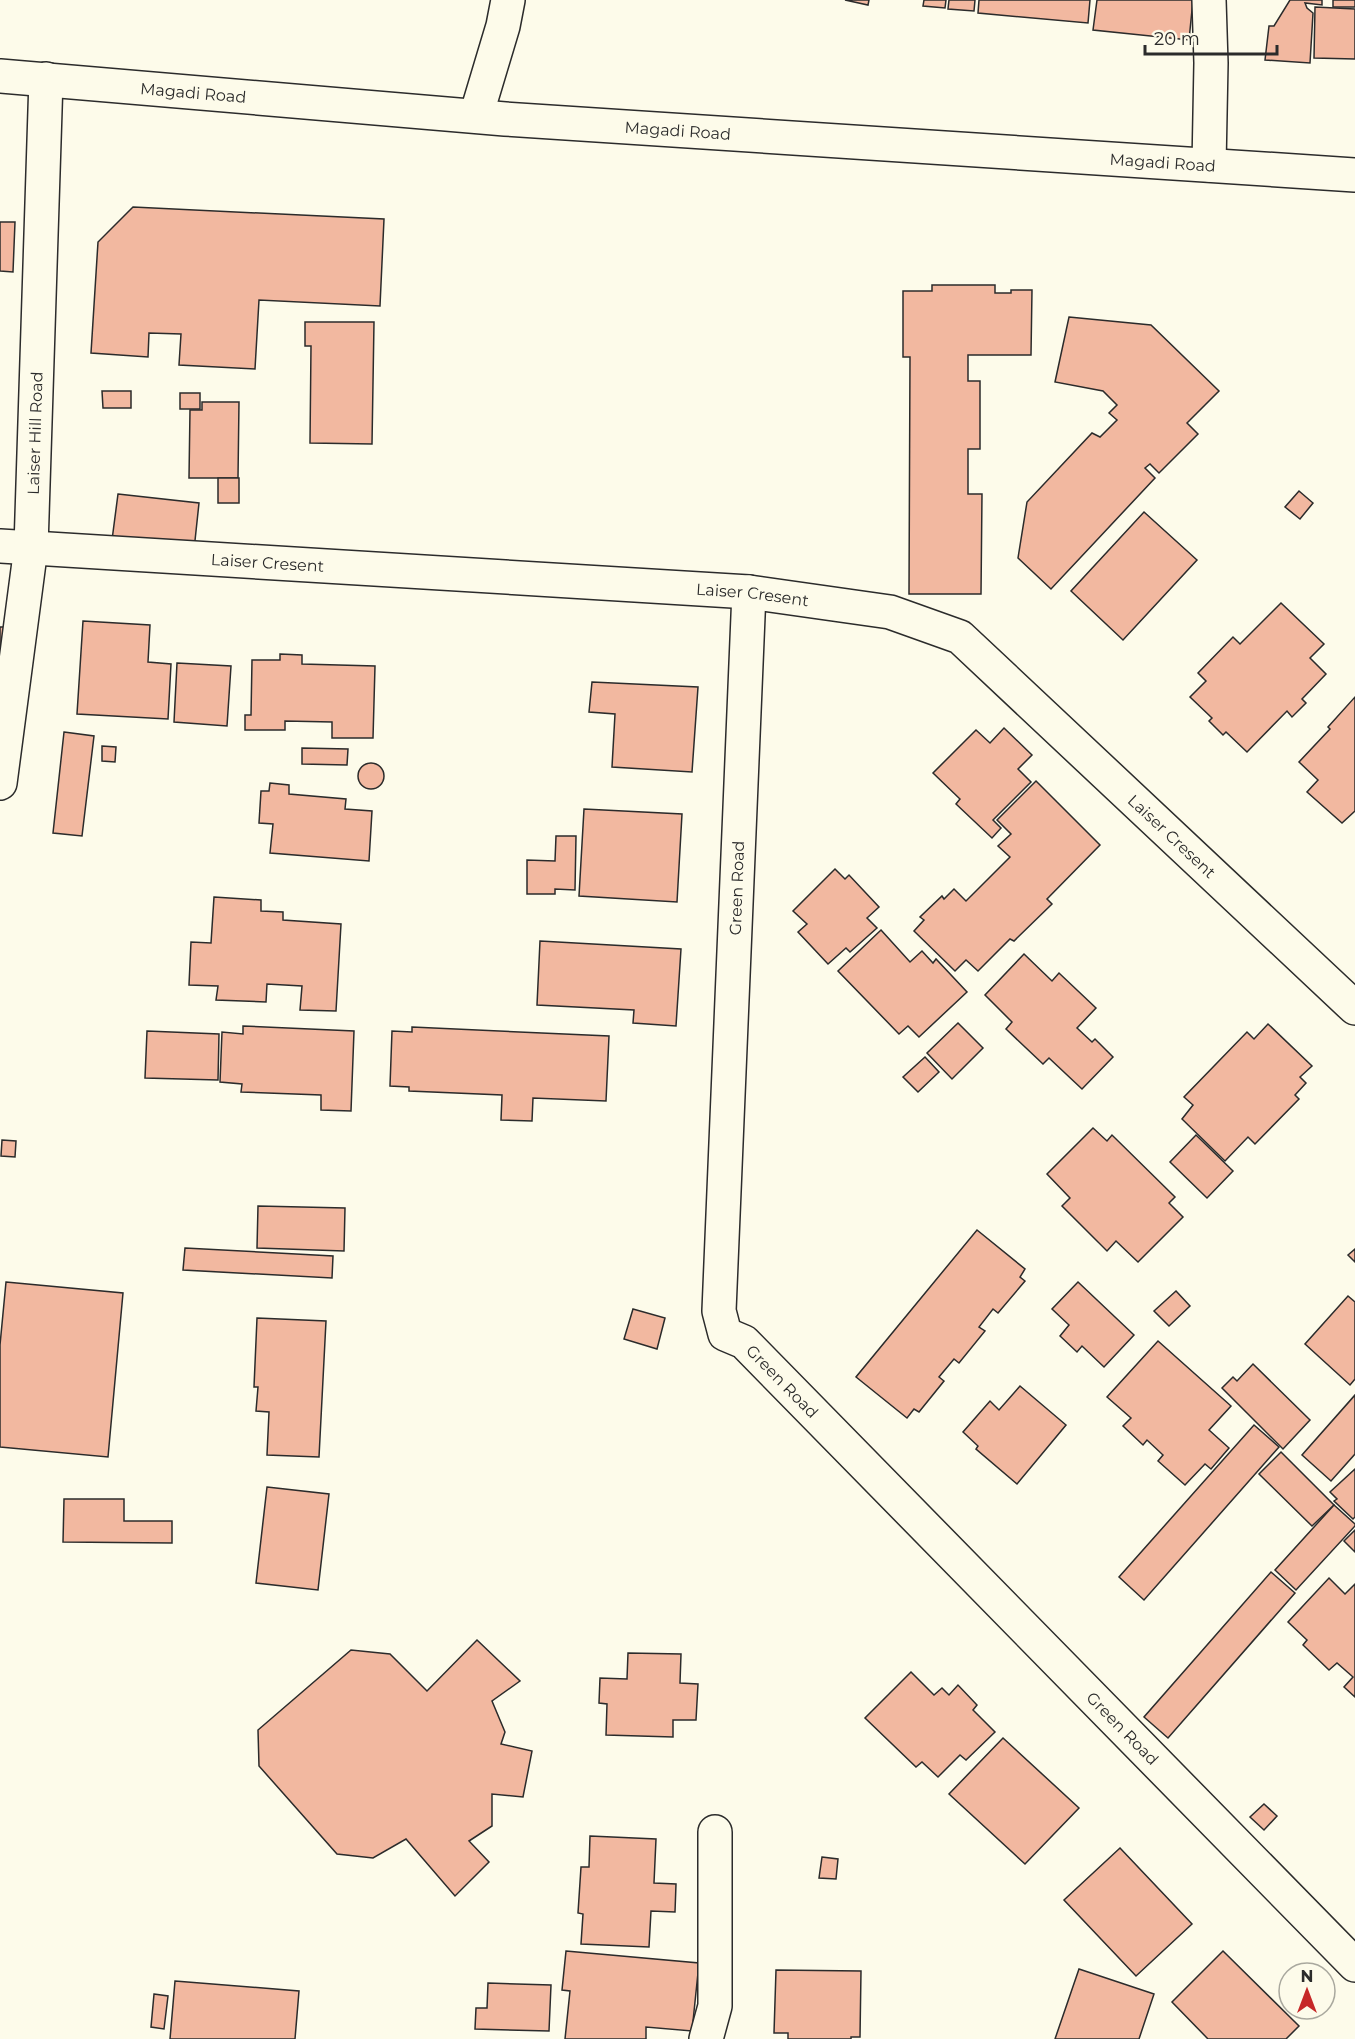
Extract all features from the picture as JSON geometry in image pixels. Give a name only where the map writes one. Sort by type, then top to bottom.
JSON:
[{"type":"main road","points":[[476,116],[503,26],[508,0]]},
{"type":"main road","points":[[1209,0],[1211,63],[1209,165]]},
{"type":"main road","name":"Magadi Road","points":[[0,76],[476,116],[1355,175]]},
{"type":"main road","name":"Laiser Hill Road","points":[[0,783],[46,79]]},
{"type":"main road","name":"Laiser Cresent","points":[[16,547],[749,592],[890,612],[960,637],[1355,1008]]},
{"type":"main road","name":"Green Road","points":[[749,592],[719,1311],[725,1334],[744,1342],[1355,1965]]},
{"type":"main road","points":[[706,2039],[715,2006],[715,1832]]},
{"type":"building","points":[[845,0],[869,0],[868,5]]},
{"type":"building","points":[[924,0],[946,0],[945,8],[923,6]]},
{"type":"building","points":[[949,0],[975,0],[974,11],[948,9]]},
{"type":"building","points":[[979,0],[1090,0],[1088,23],[978,13]]},
{"type":"building","points":[[1097,0],[1193,0],[1189,40],[1093,30]]},
{"type":"building","points":[[1290,0],[1322,0],[1322,5],[1305,3],[1313,13],[1310,63],[1265,60],[1269,26],[1274,26]]},
{"type":"building","points":[[1333,0],[1355,0],[1355,7],[1333,7]]},
{"type":"building","points":[[1315,7],[1355,9],[1355,59],[1314,58]]},
{"type":"building","points":[[133,207],[384,219],[380,306],[259,300],[255,369],[179,365],[181,334],[149,333],[148,357],[91,353],[98,242]]},
{"type":"building","points":[[0,222],[15,222],[13,272],[0,271]]},
{"type":"building","points":[[932,285],[995,285],[995,293],[1032,290],[1031,355],[968,355],[968,381],[980,381],[980,449],[968,449],[968,494],[982,494],[981,594],[909,594],[910,357],[903,357],[903,291],[932,291]]},
{"type":"building","points":[[1069,317],[1151,325],[1219,391],[1187,423],[1198,434],[1159,473],[1150,464],[1145,468],[1155,478],[1051,589],[1018,558],[1027,502],[1092,433],[1100,437],[1117,420],[1109,413],[1117,405],[1103,391],[1055,382]]},
{"type":"building","points":[[305,322],[374,322],[372,444],[310,443],[311,346],[305,346]]},
{"type":"building","points":[[102,391],[131,391],[131,408],[103,408]]},
{"type":"building","points":[[180,393],[200,393],[200,409],[180,409]]},
{"type":"building","points":[[202,402],[239,402],[238,478],[189,478],[190,410],[202,410]]},
{"type":"building","points":[[218,478],[239,478],[239,503],[218,503]]},
{"type":"building","points":[[1299,491],[1313,503],[1300,519],[1285,507]]},
{"type":"building","points":[[118,494],[199,503],[194,550],[112,540]]},
{"type":"building","points":[[1144,512],[1197,560],[1123,640],[1071,591]]},
{"type":"building","points":[[1281,603],[1324,644],[1310,658],[1326,674],[1302,699],[1306,703],[1292,717],[1287,711],[1247,752],[1226,732],[1223,735],[1209,721],[1212,718],[1190,697],[1206,681],[1198,673],[1233,637],[1240,644]]},
{"type":"building","points":[[83,621],[150,625],[148,662],[171,664],[168,719],[77,714]]},
{"type":"building","points":[[0,627],[4,627],[2,723],[0,723]]},
{"type":"building","points":[[280,654],[302,655],[302,664],[375,666],[373,738],[332,738],[332,722],[285,721],[285,730],[245,730],[245,715],[251,715],[252,660],[280,660]]},
{"type":"building","points":[[177,663],[231,666],[227,726],[174,722]]},
{"type":"building","points":[[592,682],[698,687],[692,772],[612,767],[615,714],[589,712]]},
{"type":"building","points":[[1355,697],[1355,811],[1342,823],[1307,792],[1318,780],[1299,762],[1330,729],[1328,727]]},
{"type":"building","points":[[1004,728],[1032,755],[1018,769],[1031,782],[993,820],[1001,828],[992,838],[956,804],[960,799],[933,773],[976,730],[990,743]]},
{"type":"building","points":[[64,732],[94,736],[82,836],[53,833]]},
{"type":"building","points":[[102,746],[116,747],[115,762],[102,761]]},
{"type":"building","points":[[302,748],[348,749],[347,765],[302,764]]},
{"type":"building","points":[[371,763],[380,767],[384,776],[380,785],[371,789],[362,785],[358,776],[362,767]]},
{"type":"building","points":[[1036,781],[1100,845],[1047,899],[1052,904],[1014,941],[1010,939],[978,971],[966,960],[955,971],[914,931],[924,920],[920,917],[942,896],[944,899],[954,889],[966,901],[1010,857],[998,846],[1011,834],[997,820]]},
{"type":"building","points":[[270,783],[289,785],[289,794],[346,799],[345,809],[372,811],[369,861],[270,853],[273,824],[259,823],[261,791],[269,791]]},
{"type":"building","points":[[584,809],[682,814],[677,902],[579,896]]},
{"type":"building","points":[[556,836],[576,836],[575,890],[555,889],[555,894],[527,894],[527,860],[555,861]]},
{"type":"building","points":[[835,869],[845,879],[849,875],[879,907],[867,918],[877,928],[850,952],[846,948],[828,964],[798,932],[807,924],[793,911]]},
{"type":"building","points":[[214,897],[261,900],[261,911],[283,912],[283,920],[341,924],[336,1011],[300,1010],[302,986],[267,984],[266,1002],[216,1000],[218,986],[189,985],[191,942],[211,943]]},
{"type":"building","points":[[881,930],[910,962],[922,951],[933,963],[936,959],[967,992],[919,1037],[908,1026],[899,1034],[838,971]]},
{"type":"building","points":[[540,941],[681,949],[676,1026],[633,1023],[634,1010],[537,1005]]},
{"type":"building","points":[[1024,954],[1052,981],[1059,973],[1096,1008],[1077,1028],[1092,1042],[1095,1039],[1113,1057],[1082,1089],[1049,1058],[1043,1064],[1006,1029],[1012,1022],[985,995]]},
{"type":"building","points":[[958,1023],[983,1048],[952,1079],[927,1053]]},
{"type":"building","points":[[1268,1024],[1312,1066],[1300,1077],[1306,1083],[1295,1095],[1299,1099],[1255,1144],[1248,1137],[1225,1161],[1182,1119],[1193,1105],[1184,1097],[1247,1032],[1254,1039]]},
{"type":"building","points":[[243,1026],[354,1031],[351,1111],[321,1110],[321,1095],[241,1092],[242,1084],[220,1082],[222,1032],[243,1034]]},
{"type":"building","points":[[412,1027],[609,1036],[606,1101],[533,1098],[532,1121],[501,1120],[502,1095],[409,1091],[409,1087],[390,1086],[392,1031],[412,1032]]},
{"type":"building","points":[[147,1031],[219,1034],[218,1080],[145,1078]]},
{"type":"building","points":[[925,1057],[939,1072],[918,1092],[903,1077]]},
{"type":"building","points":[[1093,1128],[1107,1141],[1112,1135],[1175,1197],[1169,1203],[1183,1217],[1138,1262],[1116,1241],[1107,1251],[1062,1206],[1070,1198],[1047,1174]]},
{"type":"building","points":[[1196,1135],[1233,1171],[1207,1198],[1170,1162]]},
{"type":"building","points":[[2,1140],[16,1141],[15,1157],[1,1156]]},
{"type":"building","points":[[258,1206],[345,1208],[344,1251],[257,1248]]},
{"type":"building","points":[[977,1230],[1025,1269],[1020,1277],[1025,1281],[998,1313],[993,1309],[979,1327],[985,1331],[959,1363],[954,1359],[939,1377],[944,1381],[919,1412],[914,1409],[907,1418],[856,1377]]},
{"type":"building","points":[[185,1248],[333,1256],[332,1278],[183,1270]]},
{"type":"building","points":[[1355,1249],[1355,1262],[1348,1255]]},
{"type":"building","points":[[6,1282],[123,1293],[108,1457],[0,1447],[0,1345]]},
{"type":"building","points":[[1078,1282],[1134,1335],[1104,1367],[1082,1346],[1077,1352],[1060,1336],[1069,1325],[1052,1309]]},
{"type":"building","points":[[1176,1291],[1190,1306],[1169,1326],[1154,1311]]},
{"type":"building","points":[[1348,1296],[1355,1302],[1355,1379],[1350,1385],[1305,1344]]},
{"type":"building","points":[[633,1309],[665,1318],[657,1349],[624,1339]]},
{"type":"building","points":[[257,1318],[326,1321],[319,1457],[267,1455],[269,1412],[256,1411],[258,1387],[254,1387]]},
{"type":"building","points":[[1158,1341],[1231,1406],[1209,1430],[1229,1448],[1211,1469],[1205,1464],[1185,1485],[1158,1461],[1163,1455],[1147,1440],[1143,1445],[1123,1426],[1131,1418],[1107,1397]]},
{"type":"building","points":[[1253,1364],[1310,1420],[1283,1449],[1222,1388],[1233,1377],[1237,1381]]},
{"type":"building","points":[[1020,1386],[1066,1425],[1017,1484],[976,1449],[978,1446],[963,1432],[990,1401],[999,1410]]},
{"type":"building","points":[[1355,1395],[1355,1454],[1331,1481],[1302,1455]]},
{"type":"building","points":[[1254,1425],[1279,1447],[1144,1600],[1119,1577]]},
{"type":"building","points":[[1281,1452],[1334,1505],[1312,1526],[1259,1474]]},
{"type":"building","points":[[1355,1469],[1355,1517],[1353,1519],[1334,1501],[1337,1499],[1330,1492]]},
{"type":"building","points":[[267,1487],[329,1494],[318,1590],[256,1583]]},
{"type":"building","points":[[64,1499],[124,1499],[124,1521],[172,1521],[172,1543],[63,1542]]},
{"type":"building","points":[[1334,1505],[1355,1526],[1296,1590],[1275,1570]]},
{"type":"building","points":[[1355,1530],[1355,1552],[1344,1541]]},
{"type":"building","points":[[1271,1572],[1295,1593],[1168,1738],[1144,1717]]},
{"type":"building","points":[[1329,1578],[1345,1594],[1355,1584],[1355,1697],[1344,1687],[1353,1677],[1337,1663],[1329,1670],[1303,1645],[1307,1640],[1288,1622]]},
{"type":"building","points":[[477,1640],[520,1681],[492,1701],[505,1732],[501,1744],[532,1751],[523,1797],[492,1794],[492,1826],[469,1841],[489,1862],[455,1896],[406,1839],[373,1858],[337,1854],[259,1766],[258,1730],[351,1650],[390,1654],[427,1691]]},
{"type":"building","points":[[628,1653],[681,1654],[680,1683],[698,1684],[696,1720],[673,1720],[673,1737],[606,1735],[607,1704],[599,1703],[600,1678],[627,1679]]},
{"type":"building","points":[[911,1672],[934,1695],[942,1688],[949,1695],[958,1685],[977,1705],[973,1710],[995,1732],[966,1760],[960,1755],[938,1777],[922,1762],[916,1767],[865,1718]]},
{"type":"building","points":[[1003,1738],[1079,1808],[1025,1864],[949,1794]]},
{"type":"building","points":[[1264,1804],[1277,1816],[1264,1830],[1250,1817]]},
{"type":"building","points":[[590,1836],[656,1839],[654,1883],[676,1884],[675,1912],[651,1911],[649,1947],[581,1944],[583,1914],[578,1913],[581,1867],[589,1867]]},
{"type":"building","points":[[1120,1848],[1192,1924],[1136,1976],[1064,1900]]},
{"type":"building","points":[[822,1857],[838,1859],[836,1879],[819,1878]]},
{"type":"building","points":[[566,1951],[699,1963],[692,2031],[646,2027],[646,2039],[565,2039],[570,1991],[562,1990]]},
{"type":"building","points":[[1223,1951],[1277,2004],[1277,2021],[1294,2021],[1299,2026],[1286,2039],[1208,2039],[1172,2002]]},
{"type":"building","points":[[1079,1969],[1154,1994],[1139,2039],[1055,2039]]},
{"type":"building","points":[[776,1970],[861,1971],[860,2037],[788,2039],[788,2033],[774,2033]]},
{"type":"building","points":[[175,1981],[299,1991],[295,2039],[170,2039]]},
{"type":"building","points":[[488,1983],[551,1985],[549,2031],[475,2029],[476,2008],[487,2008]]},
{"type":"building","points":[[154,1994],[168,1996],[164,2029],[151,2027]]}]
